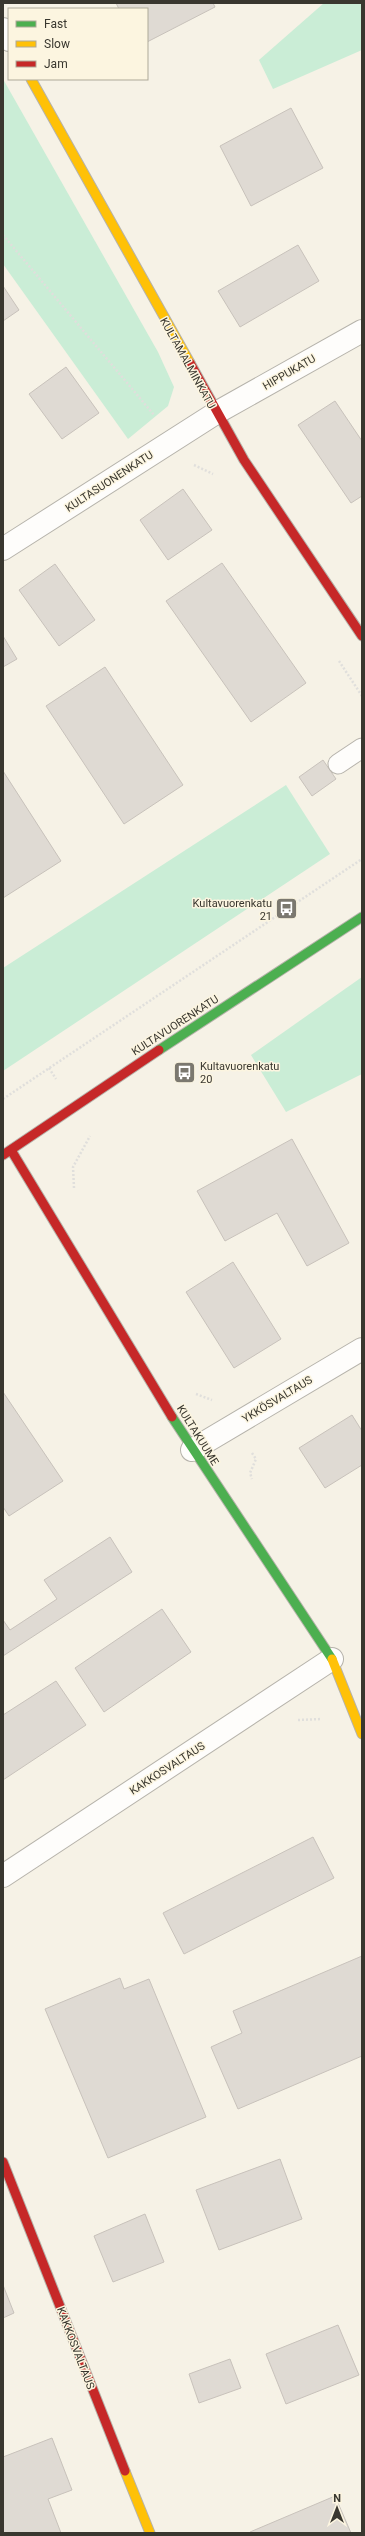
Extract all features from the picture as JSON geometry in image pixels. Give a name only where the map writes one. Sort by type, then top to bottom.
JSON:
[{"type":"street","points":[[3,29],[8,38]]},
{"type":"street","name":"KULTAMALMINKATU","points":[[32,80],[216,413],[244,460],[362,636]]},
{"type":"street","name":"HIPPUKATU","points":[[216,413],[362,331]]},
{"type":"street","name":"KULTASUONENKATU","points":[[3,549],[216,413]]},
{"type":"street","name":"KULTAVUORENKATU","points":[[7,1152],[74,1106],[362,917]]},
{"type":"street","name":"KULTAKUUME","points":[[7,1152],[192,1450],[332,1659],[362,1734]]},
{"type":"street","name":"YKKÖSVALTAUS","points":[[192,1450],[362,1349]]},
{"type":"street","name":"KAKKOSVALTAUS","points":[[3,1876],[332,1659]]},
{"type":"street","name":"KAKKOSVALTAUS","points":[[3,2162],[150,2533]]},
{"type":"lane","points":[[338,764],[362,748]]},
{"type":"path","points":[[3,235],[150,410],[184,460],[219,477]]},
{"type":"path","points":[[336,656],[362,696]]},
{"type":"path","points":[[3,1099],[362,859]]},
{"type":"path","points":[[74,1196],[73,1167],[91,1133]]},
{"type":"path","points":[[192,1392],[220,1403],[256,1459],[250,1473],[253,1480]]},
{"type":"path","points":[[274,1698],[300,1721],[328,1719],[351,1709]]},
{"type":"green space","points":[[324,3],[362,3],[362,50],[273,89],[259,60]]},
{"type":"green space","points":[[3,79],[158,352],[174,387],[168,406],[128,439],[3,264]]},
{"type":"green space","points":[[286,785],[330,854],[3,1071],[3,968]]},
{"type":"green space","points":[[362,977],[362,1074],[286,1112],[251,1055]]},
{"type":"building","points":[[116,3],[213,3],[215,7],[148,41],[148,8],[118,8]]},
{"type":"building","points":[[291,108],[323,168],[251,206],[220,146]]},
{"type":"building","points":[[298,245],[319,281],[240,327],[218,291]]},
{"type":"building","points":[[3,286],[19,310],[3,321]]},
{"type":"building","points":[[66,367],[99,413],[62,439],[29,394]]},
{"type":"building","points":[[335,401],[362,441],[362,496],[351,503],[298,425]]},
{"type":"building","points":[[183,489],[212,530],[168,560],[140,520]]},
{"type":"building","points":[[222,563],[306,683],[251,722],[166,601]]},
{"type":"building","points":[[55,564],[95,620],[59,646],[19,590]]},
{"type":"building","points":[[3,636],[17,659],[3,667]]},
{"type":"building","points":[[105,667],[183,785],[124,824],[46,706]]},
{"type":"building","points":[[323,760],[336,779],[312,796],[299,777]]},
{"type":"building","points":[[3,771],[61,861],[3,898]]},
{"type":"building","points":[[292,1139],[349,1243],[307,1266],[277,1213],[225,1241],[197,1191]]},
{"type":"building","points":[[233,1262],[281,1339],[234,1368],[186,1292]]},
{"type":"building","points":[[3,1392],[63,1481],[9,1516],[3,1507]]},
{"type":"building","points":[[352,1415],[362,1431],[362,1465],[325,1488],[299,1448]]},
{"type":"building","points":[[110,1537],[132,1572],[3,1656],[3,1620],[10,1630],[57,1599],[44,1580]]},
{"type":"building","points":[[162,1609],[191,1652],[104,1712],[75,1668]]},
{"type":"building","points":[[56,1681],[86,1725],[3,1780],[3,1715]]},
{"type":"building","points":[[313,1837],[334,1878],[184,1954],[163,1913]]},
{"type":"building","points":[[362,1956],[362,2056],[238,2109],[211,2047],[242,2033],[233,2011]]},
{"type":"building","points":[[120,1978],[124,1989],[149,1979],[206,2117],[108,2158],[45,2009]]},
{"type":"building","points":[[280,2159],[302,2219],[219,2250],[196,2190]]},
{"type":"building","points":[[145,2214],[164,2262],[113,2282],[94,2236]]},
{"type":"building","points":[[3,2285],[14,2313],[3,2318]]},
{"type":"building","points":[[338,2325],[359,2375],[286,2404],[266,2354]]},
{"type":"building","points":[[230,2359],[241,2388],[199,2403],[189,2374]]},
{"type":"building","points":[[52,2438],[72,2490],[48,2499],[61,2533],[3,2533],[3,2457]]},
{"type":"building","points":[[335,2496],[351,2533],[250,2533],[250,2532]]},
{"type":"traffic: fast","points":[[159,1050],[362,917]]},
{"type":"traffic: fast","points":[[172,1417],[332,1659]]},
{"type":"traffic: slow","points":[[32,80],[190,363]]},
{"type":"traffic: slow","points":[[332,1659],[362,1734]]},
{"type":"traffic: slow","points":[[125,2471],[150,2533]]},
{"type":"traffic: jam","points":[[190,363],[244,460],[362,636]]},
{"type":"traffic: jam","points":[[3,1155],[159,1050]]},
{"type":"traffic: jam","points":[[11,1150],[172,1417]]},
{"type":"traffic: jam","points":[[3,2162],[125,2471]]},
{"type":"place","name":"Kultavuorenkatu 21","points":[[287,909]]},
{"type":"place","name":"Kultavuorenkatu 20","points":[[185,1072]]}]
